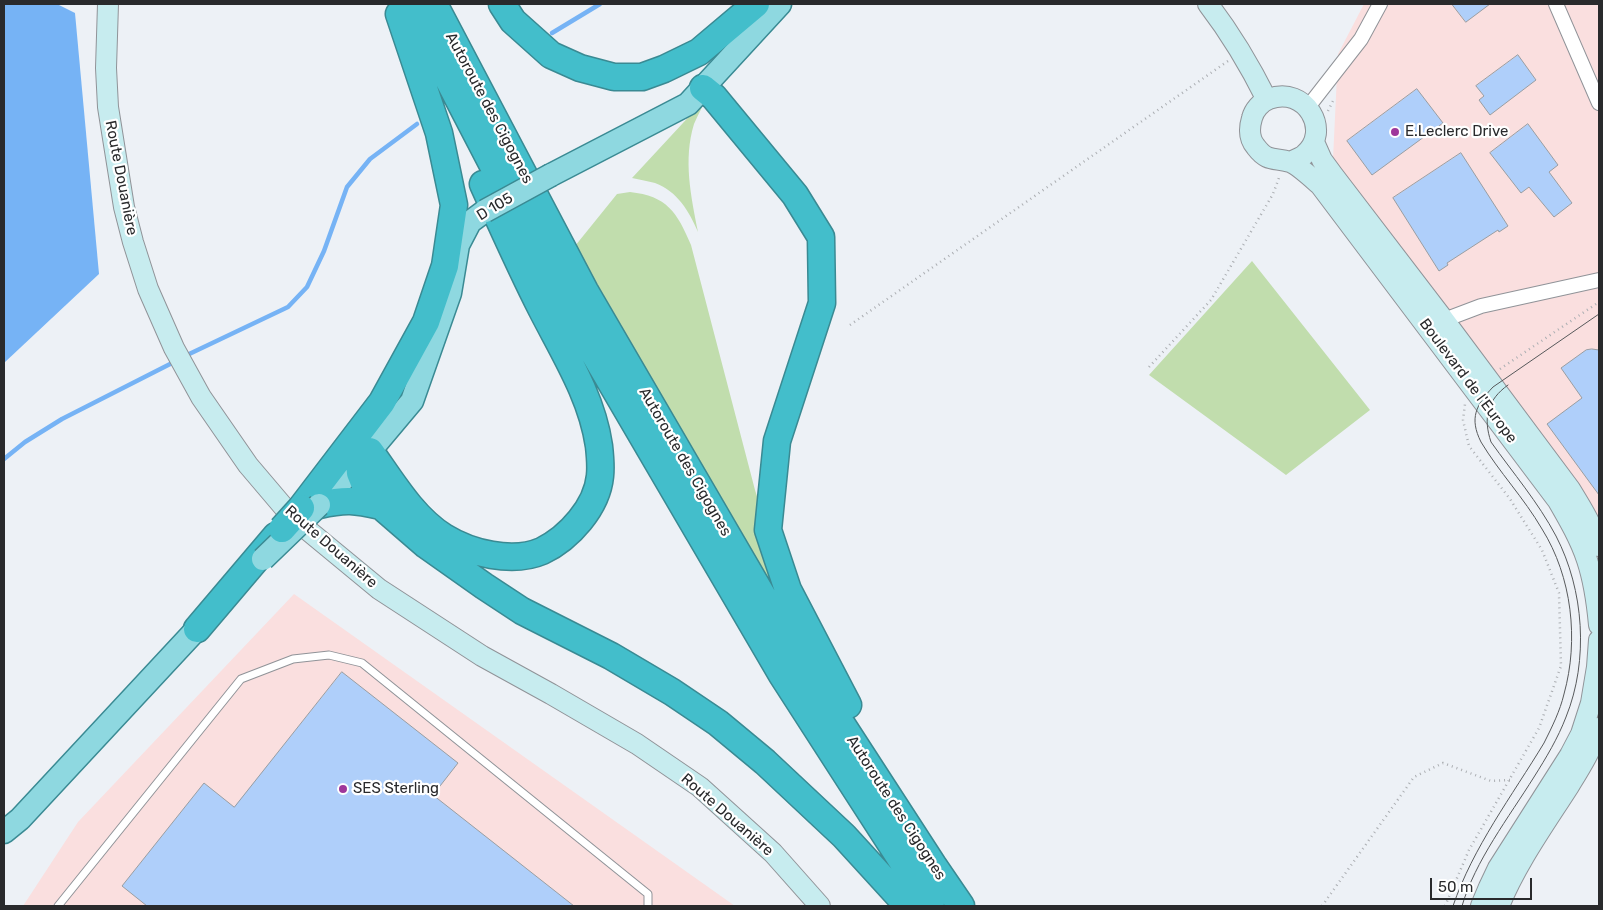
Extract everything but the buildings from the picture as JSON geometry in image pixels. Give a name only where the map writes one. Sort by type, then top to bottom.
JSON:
[{"type":"highway","points":[[197,629],[282,529],[310,506],[382,402],[426,322],[445,266],[454,205],[439,133],[396,4]]},
{"type":"highway","points":[[365,456],[427,523],[444,537],[474,551],[495,555],[518,556],[541,551],[570,532],[582,518],[596,494],[600,476],[599,446],[590,410],[572,368],[510,245],[403,4]]},
{"type":"highway","name":"Autoroute des Cigognes","points":[[409,4],[570,313],[782,675],[931,906]]},
{"type":"highway","name":"Autoroute des Cigognes","points":[[434,4],[585,291],[800,660],[933,866],[961,906]]},
{"type":"highway","points":[[502,4],[513,22],[551,55],[580,68],[614,77],[642,77],[664,69],[699,52],[756,4]]},
{"type":"highway","points":[[695,96],[714,98],[796,195],[821,237],[822,303],[777,441],[768,530],[788,590],[836,683],[850,709],[924,828],[933,866]]},
{"type":"highway","points":[[365,456],[360,474],[366,488],[380,506],[426,545],[522,611],[611,656],[672,692],[718,723],[765,762],[844,836],[908,906]]},
{"type":"highway","points":[[310,506],[353,500],[380,506]]},
{"type":"main road","points":[[695,96],[780,4]]},
{"type":"main road","name":"D 105","points":[[365,456],[412,401],[450,293],[458,245],[470,222],[485,210],[695,96]]},
{"type":"main road","points":[[4,848],[12,826],[310,506],[365,456]]},
{"type":"street","name":"Route Douanière","points":[[108,4],[106,68],[108,107],[124,207],[133,242],[148,289],[174,348],[201,397],[248,465],[293,518],[379,589],[482,656],[637,744],[700,787],[773,853],[820,906]]},
{"type":"street","points":[[1208,4],[1241,51],[1267,100]]},
{"type":"street","points":[[1308,108],[1361,39],[1380,4]]},
{"type":"street","points":[[1556,4],[1599,103]]},
{"type":"street","points":[[1278,96],[1290,97],[1301,101],[1308,108],[1316,124],[1314,142],[1304,155],[1287,162],[1272,160],[1262,154],[1254,145],[1250,134],[1252,116],[1260,105],[1267,100],[1278,96]]},
{"type":"street","name":"Boulevard de l'Europe","points":[[1314,142],[1322,160],[1444,320],[1475,385],[1570,489],[1583,510],[1599,546]]},
{"type":"street","name":"Boulevard de l'Europe","points":[[1287,162],[1320,185],[1475,385],[1558,500],[1574,528],[1587,560],[1596,596],[1599,625]]},
{"type":"street","points":[[1444,320],[1481,306],[1599,280]]},
{"type":"street","points":[[1481,906],[1498,868],[1570,755],[1595,704],[1599,640]]},
{"type":"street","points":[[1499,906],[1507,885],[1595,742],[1599,728]]},
{"type":"lane","points":[[58,906],[242,679],[293,659],[329,655],[362,663],[648,894],[648,906]]},
{"type":"path","points":[[850,326],[1241,51]]},
{"type":"path","points":[[1149,367],[1211,300],[1273,194],[1287,162]]},
{"type":"path","points":[[1445,906],[1469,850],[1539,728],[1562,666],[1559,593],[1542,550],[1510,499],[1469,446],[1463,420],[1464,406],[1475,385],[1599,302]]},
{"type":"path","points":[[1322,906],[1414,777],[1443,763],[1491,781],[1510,780]]},
{"type":"shaded area","points":[[1364,4],[1599,4],[1599,529],[1333,159],[1338,54]]},
{"type":"shaded area","points":[[294,594],[735,906],[23,906],[78,822]]},
{"type":"green space","points":[[708,96],[694,124],[689,151],[689,178],[698,232],[687,210],[670,192],[655,183],[632,178]]},
{"type":"green space","points":[[630,192],[653,197],[669,208],[681,223],[691,245],[755,490],[784,581],[812,655],[575,246],[617,194]]},
{"type":"green space","points":[[1252,261],[1370,410],[1286,475],[1149,375]]},
{"type":"water","points":[[4,4],[57,4],[75,13],[99,274],[4,363]]},
{"type":"waterway","points":[[552,33],[600,4]]},
{"type":"waterway","points":[[185,356],[288,307],[307,287],[324,251],[347,187],[370,159],[417,124]]},
{"type":"waterway","points":[[4,459],[25,442],[62,419],[176,361]]},
{"type":"tram line","points":[[1453,906],[1461,884],[1482,842],[1544,743],[1553,725],[1569,673],[1572,631],[1566,588],[1552,548],[1535,518],[1481,442],[1475,426],[1476,412],[1482,400],[1493,387],[1599,314]]},
{"type":"tram line","points":[[1462,906],[1475,872],[1543,763],[1559,733],[1573,695],[1578,672],[1580,649],[1578,602],[1573,579],[1565,557],[1549,523],[1491,442],[1487,425],[1491,403],[1508,385]]},
{"type":"place","name":"E.Leclerc Drive","points":[[1395,132]]},
{"type":"place","name":"SES Sterling","points":[[343,789]]}]
